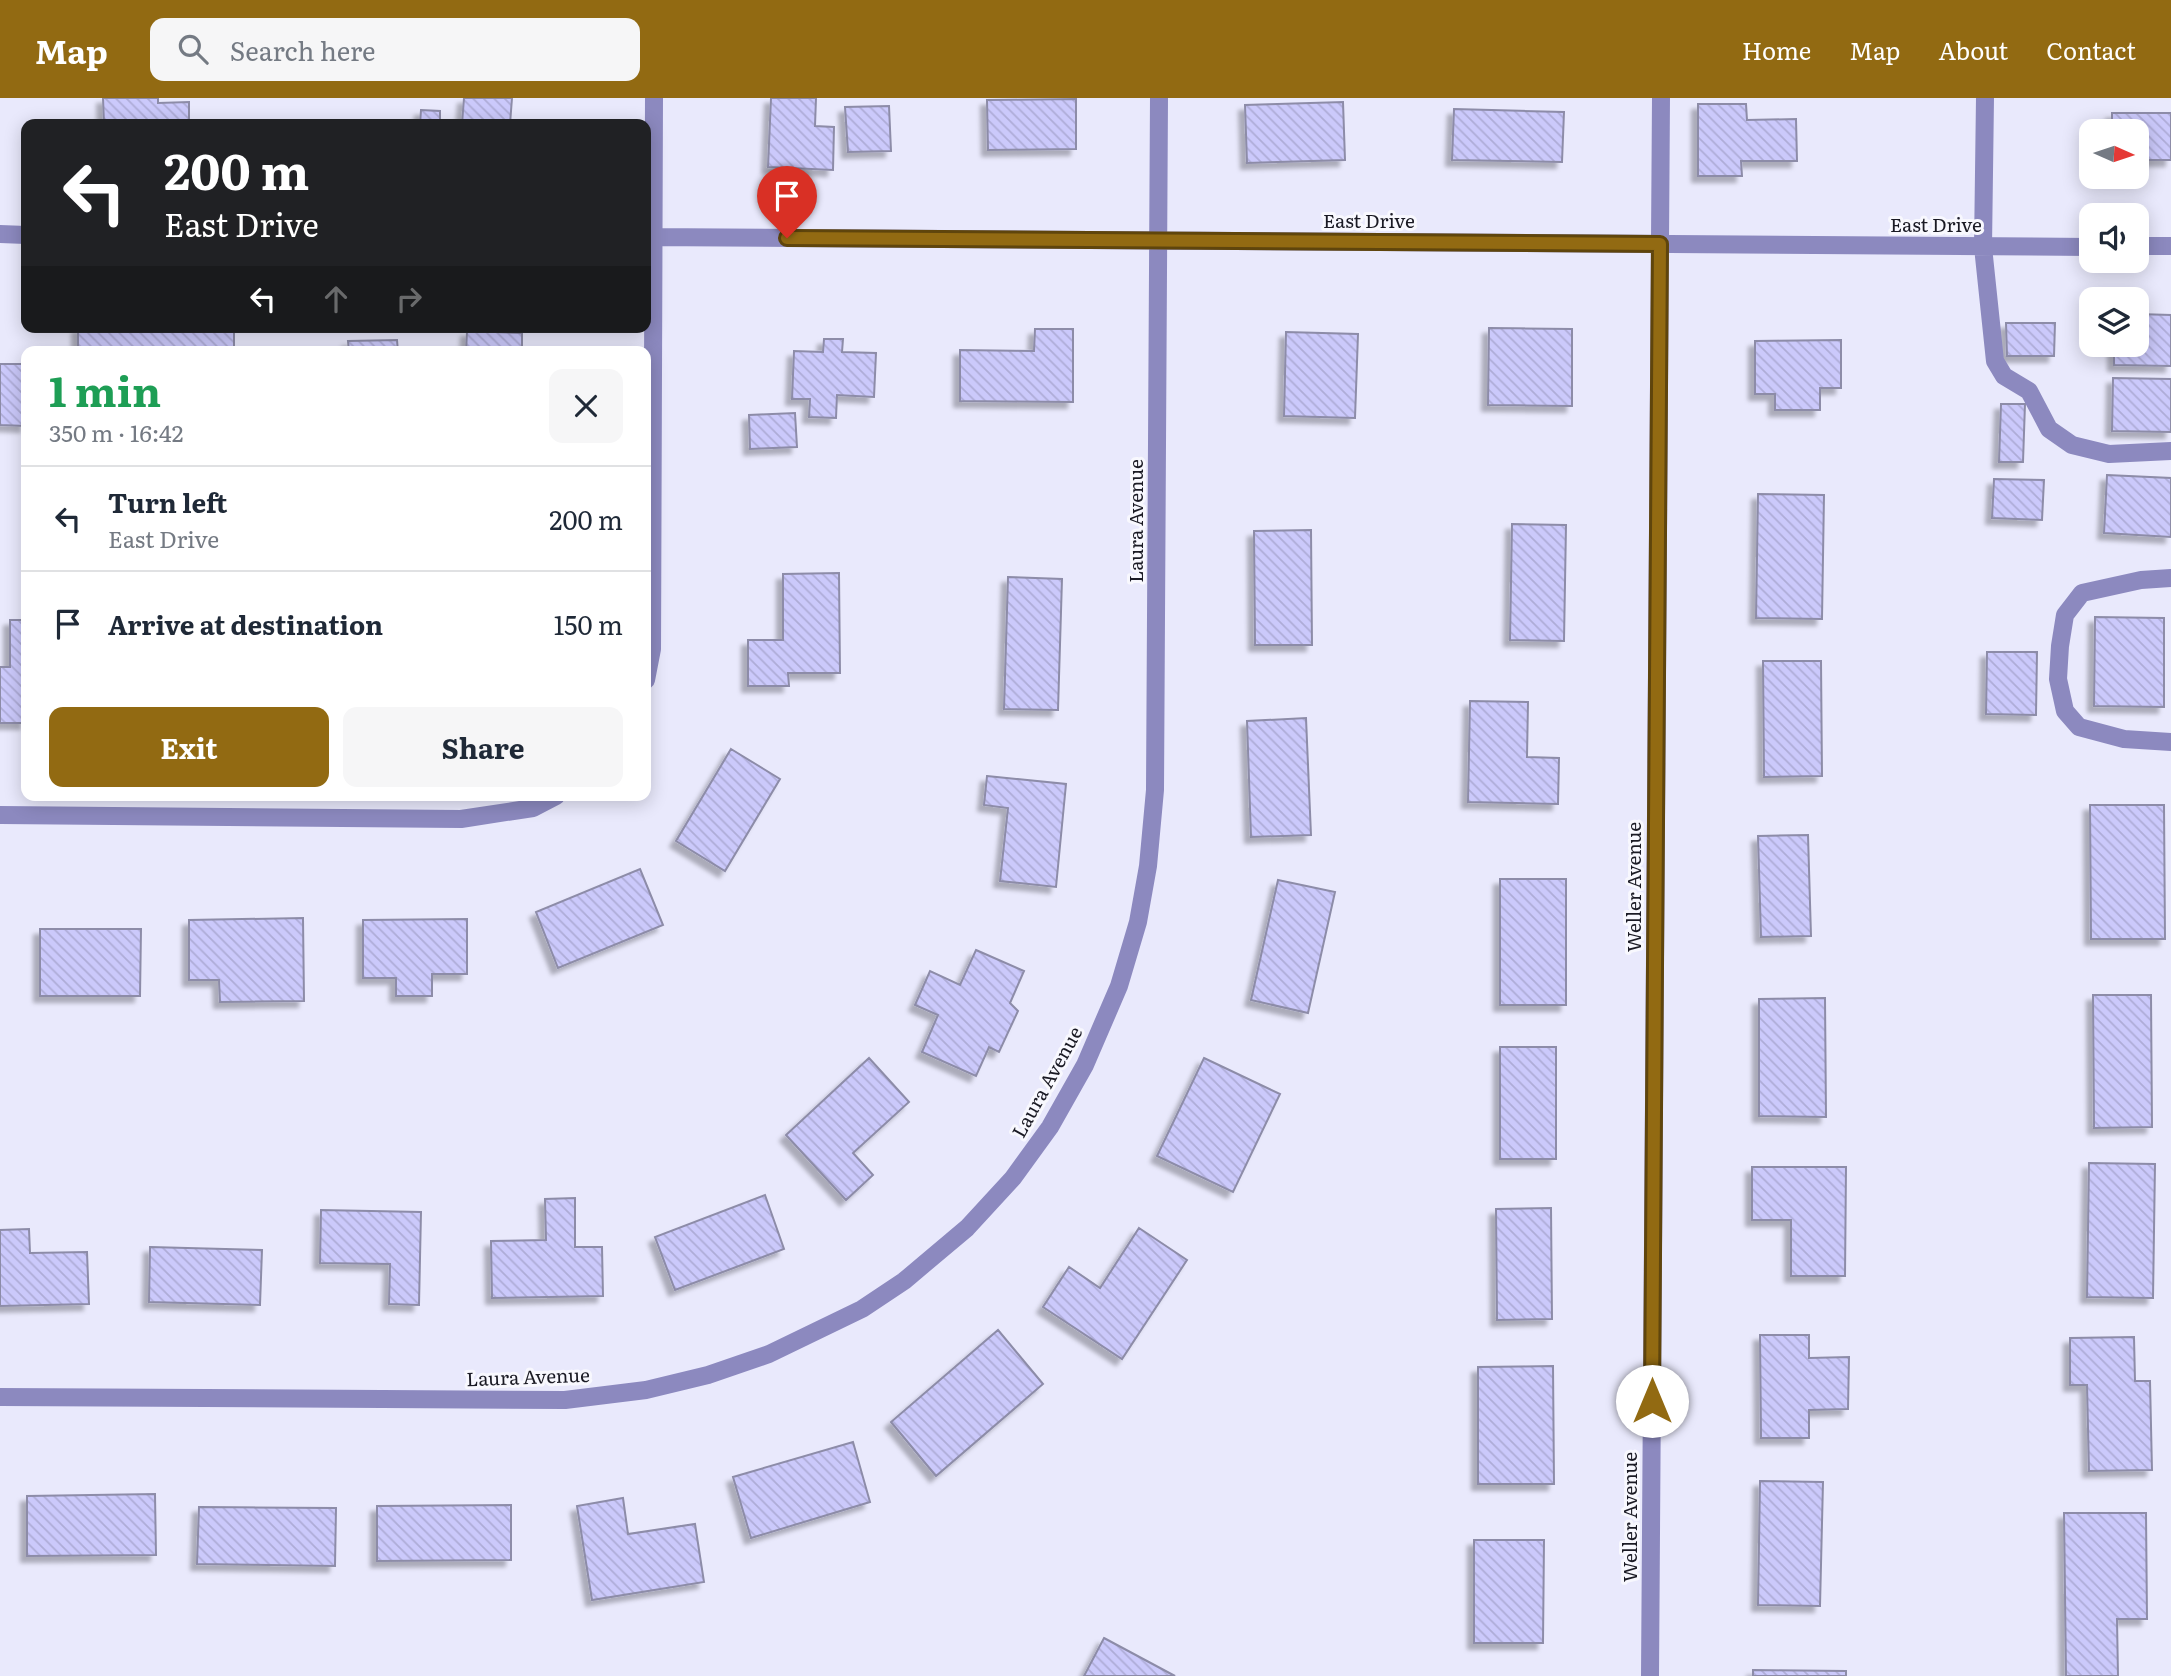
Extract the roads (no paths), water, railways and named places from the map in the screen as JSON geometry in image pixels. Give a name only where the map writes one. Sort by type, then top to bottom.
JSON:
[{"type":"street","points":[[651,202],[654,98]]},
{"type":"street","name":"Laura Avenue","points":[[0,1397],[565,1400],[646,1390],[708,1376],[769,1354],[862,1309],[904,1281],[967,1228],[1013,1178],[1049,1127],[1085,1065],[1119,986],[1138,922],[1148,866],[1155,790],[1159,98]]},
{"type":"street","name":"Weller Avenue","points":[[1650,1676],[1661,98]]},
{"type":"street","points":[[1985,98],[1983,247],[1995,361],[2004,376],[2029,391],[2049,429],[2072,445],[2109,454],[2171,451]]},
{"type":"street","points":[[0,234],[21,234]]},
{"type":"street","name":"East Drive","points":[[651,237],[2079,247]]},
{"type":"street","points":[[2149,246],[2171,246]]},
{"type":"street","points":[[651,443],[651,654]]},
{"type":"street","points":[[2171,578],[2141,580],[2082,593],[2065,615],[2058,679],[2065,711],[2079,727],[2124,739],[2171,742]]},
{"type":"street","points":[[0,815],[461,819],[533,808],[546,801]]}]
